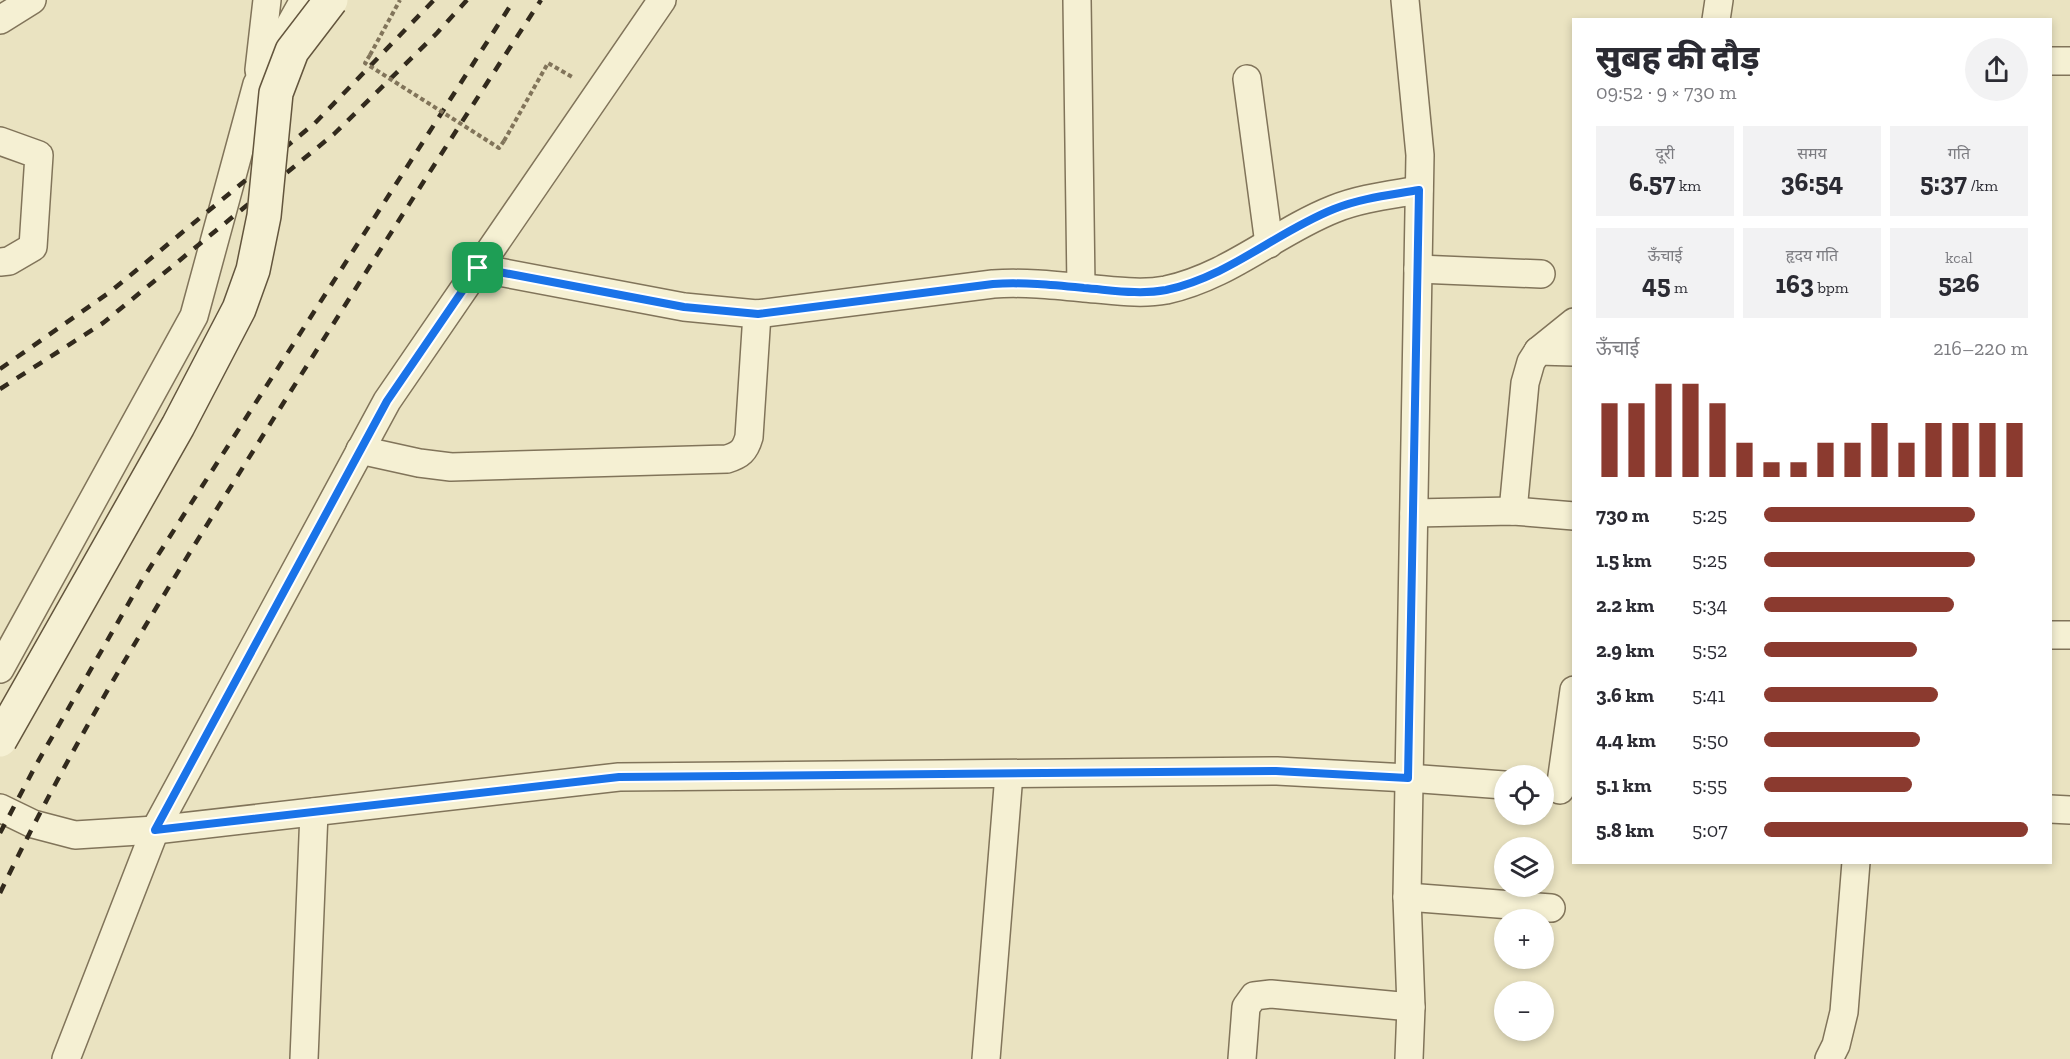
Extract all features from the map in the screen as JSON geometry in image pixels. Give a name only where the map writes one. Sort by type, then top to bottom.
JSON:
[{"type":"street","points":[[0,20],[32,0]]},
{"type":"street","points":[[0,669],[194,316],[257,84],[267,0]]},
{"type":"street","points":[[257,84],[304,0]]},
{"type":"street","points":[[0,740],[178,426],[239,309],[253,270],[264,216],[276,93],[292,51],[332,0]]},
{"type":"street","points":[[66,1059],[155,830],[387,401],[662,0]]},
{"type":"street","points":[[1077,0],[1081,287]]},
{"type":"street","points":[[1405,0],[1420,155],[1408,778],[1407,897],[1411,1007],[1409,1059]]},
{"type":"street","points":[[1716,18],[1719,0]]},
{"type":"street","points":[[2052,61],[2070,61]]},
{"type":"street","points":[[1247,79],[1269,244]]},
{"type":"street","points":[[0,141],[39,155],[33,247],[9,261],[0,262]]},
{"type":"street","points":[[478,268],[684,307],[758,314],[1023,282],[1132,293],[1165,290],[1198,280],[1239,261],[1333,209],[1371,198],[1419,190]]},
{"type":"street","points":[[1418,268],[1541,274]]},
{"type":"street","points":[[360,450],[419,463],[451,467],[727,459],[742,453],[749,437],[758,314]]},
{"type":"street","points":[[1512,511],[1525,383],[1531,362],[1539,351],[1572,324]]},
{"type":"street","points":[[1539,351],[1572,352]]},
{"type":"street","points":[[1414,513],[1512,511],[1572,516]]},
{"type":"street","points":[[2052,635],[2070,635]]},
{"type":"street","points":[[1559,790],[1572,703]]},
{"type":"street","points":[[0,808],[33,824],[75,835],[155,830],[619,777],[1276,771],[1494,784]]},
{"type":"street","points":[[986,1059],[1009,774]]},
{"type":"street","points":[[2052,809],[2070,810]]},
{"type":"street","points":[[304,1059],[314,812]]},
{"type":"street","points":[[1829,1059],[1836,1045],[1844,1012],[1856,864]]},
{"type":"street","points":[[1407,897],[1551,908]]},
{"type":"street","points":[[1242,1059],[1246,1007],[1254,996],[1270,994],[1411,1007]]},
{"type":"path","points":[[400,0],[365,63],[499,148],[548,63],[598,93]]},
{"type":"railway","points":[[0,369],[110,292],[315,123],[434,0]]},
{"type":"railway","points":[[0,389],[103,323],[334,134],[437,33],[467,0]]},
{"type":"railway","points":[[0,833],[36,765],[142,580],[514,0]]},
{"type":"railway","points":[[0,893],[93,715],[161,600],[369,268],[541,0]]},
{"type":"route","points":[[1419,190],[1408,778],[1276,771],[619,777],[155,830],[387,401],[478,268],[684,307],[758,314],[1023,282],[1132,293],[1165,290],[1198,280],[1239,261],[1333,209],[1371,198],[1419,190]]}]
